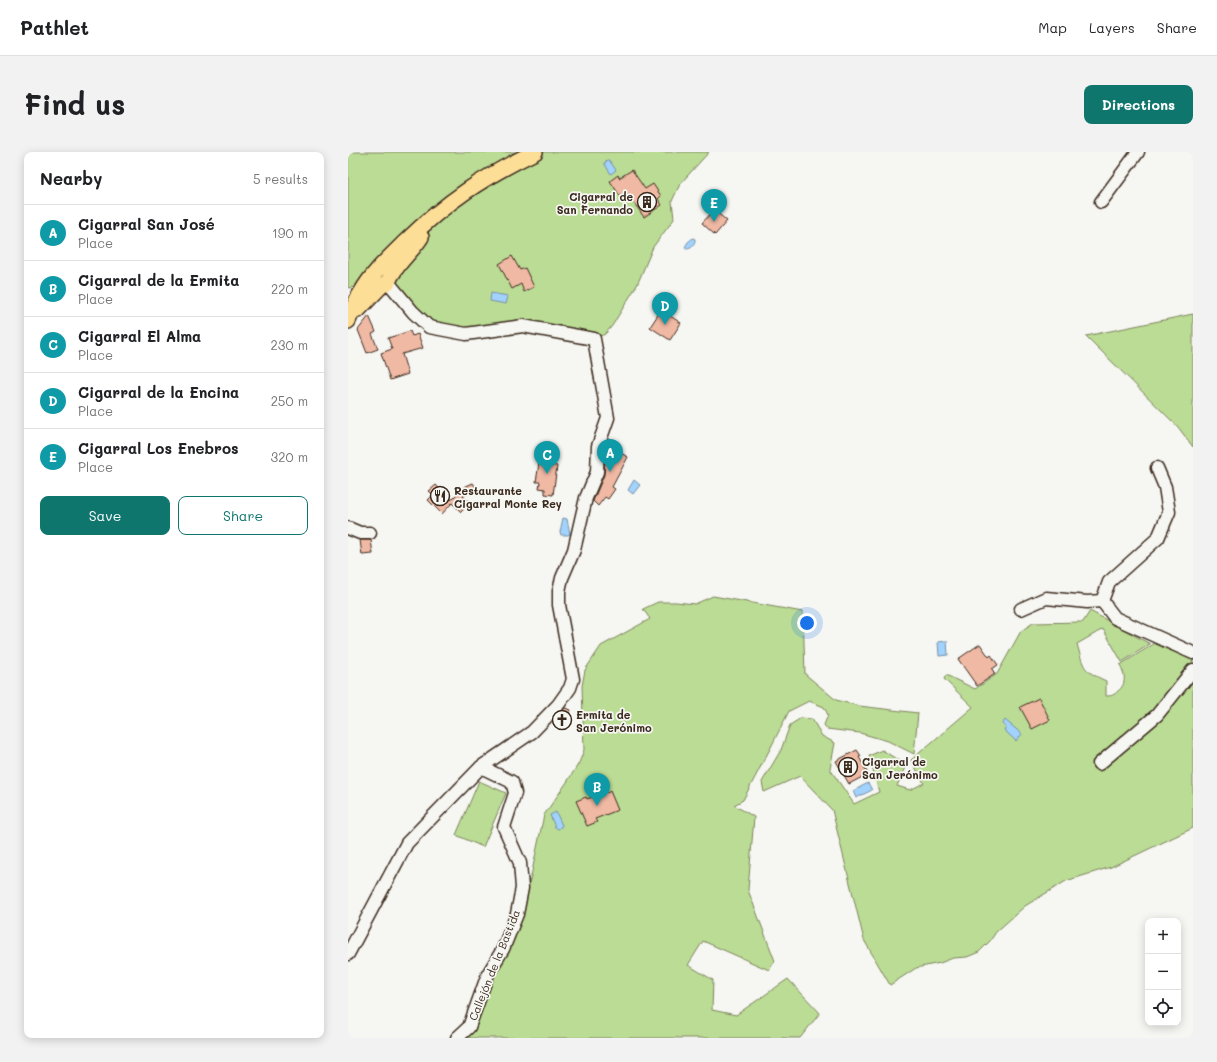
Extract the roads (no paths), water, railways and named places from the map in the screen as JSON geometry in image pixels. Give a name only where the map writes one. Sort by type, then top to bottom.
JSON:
[{"type":"main road","points":[[348,321],[361,292],[377,271],[432,217],[468,189],[535,152]]},
{"type":"main road","points":[[348,321],[374,292],[388,282],[392,272],[415,246],[432,217]]},
{"type":"street","points":[[1101,202],[1138,152]]},
{"type":"street","points":[[348,954],[407,843],[481,768],[532,732],[558,705],[570,688],[573,678],[559,605],[559,591],[562,578],[574,550],[586,498],[597,472],[598,446],[608,418],[594,339],[523,326],[466,334],[429,327],[413,312],[388,282]]},
{"type":"street","points":[[1102,601],[1109,582],[1158,538],[1169,512],[1165,487],[1157,468]]},
{"type":"street","points":[[348,528],[360,533],[370,533]]},
{"type":"street","points":[[1021,609],[1046,598],[1087,602],[1102,601]]},
{"type":"street","points":[[1102,601],[1115,618],[1193,654]]},
{"type":"street","points":[[1099,764],[1157,715],[1193,670]]},
{"type":"street","name":"Callejón de la Bastida","points":[[457,1038],[469,1027],[488,974],[503,949],[516,914],[522,888],[520,863],[504,827],[515,793],[512,782],[481,768]]},
{"type":"water","points":[[609,160],[616,170],[611,174],[604,163]]},
{"type":"water","points":[[693,238],[695,239],[694,245],[686,249],[685,247],[688,242]]},
{"type":"water","points":[[491,293],[508,296],[506,304],[490,301]]},
{"type":"water","points":[[634,480],[640,485],[633,494],[628,490]]},
{"type":"water","points":[[563,518],[567,519],[570,534],[568,535],[561,535],[560,532]]},
{"type":"water","points":[[947,641],[948,655],[939,656],[938,642]]},
{"type":"water","points":[[1005,720],[1022,734],[1016,741],[1004,730],[1006,727],[1002,724]]},
{"type":"water","points":[[868,783],[872,790],[856,798],[853,791]]},
{"type":"water","points":[[556,812],[562,825],[558,829],[555,827],[550,815]]},
{"type":"place","name":"Cigarral de San Fernando","points":[[647,202]]},
{"type":"place","name":"Cigarral Los Enebros","points":[[714,222]]},
{"type":"place","name":"Cigarral de la Encina","points":[[665,325]]},
{"type":"place","name":"Cigarral San José","points":[[610,472]]},
{"type":"place","name":"Cigarral El Alma","points":[[547,474]]},
{"type":"place","name":"Restaurante Cigarral Monte Rey","points":[[440,496]]},
{"type":"place","name":"Ermita de San Jerónimo","points":[[562,720]]},
{"type":"place","name":"Cigarral de San Jerónimo","points":[[848,767]]},
{"type":"place","name":"Cigarral de la Ermita","points":[[597,806]]}]
